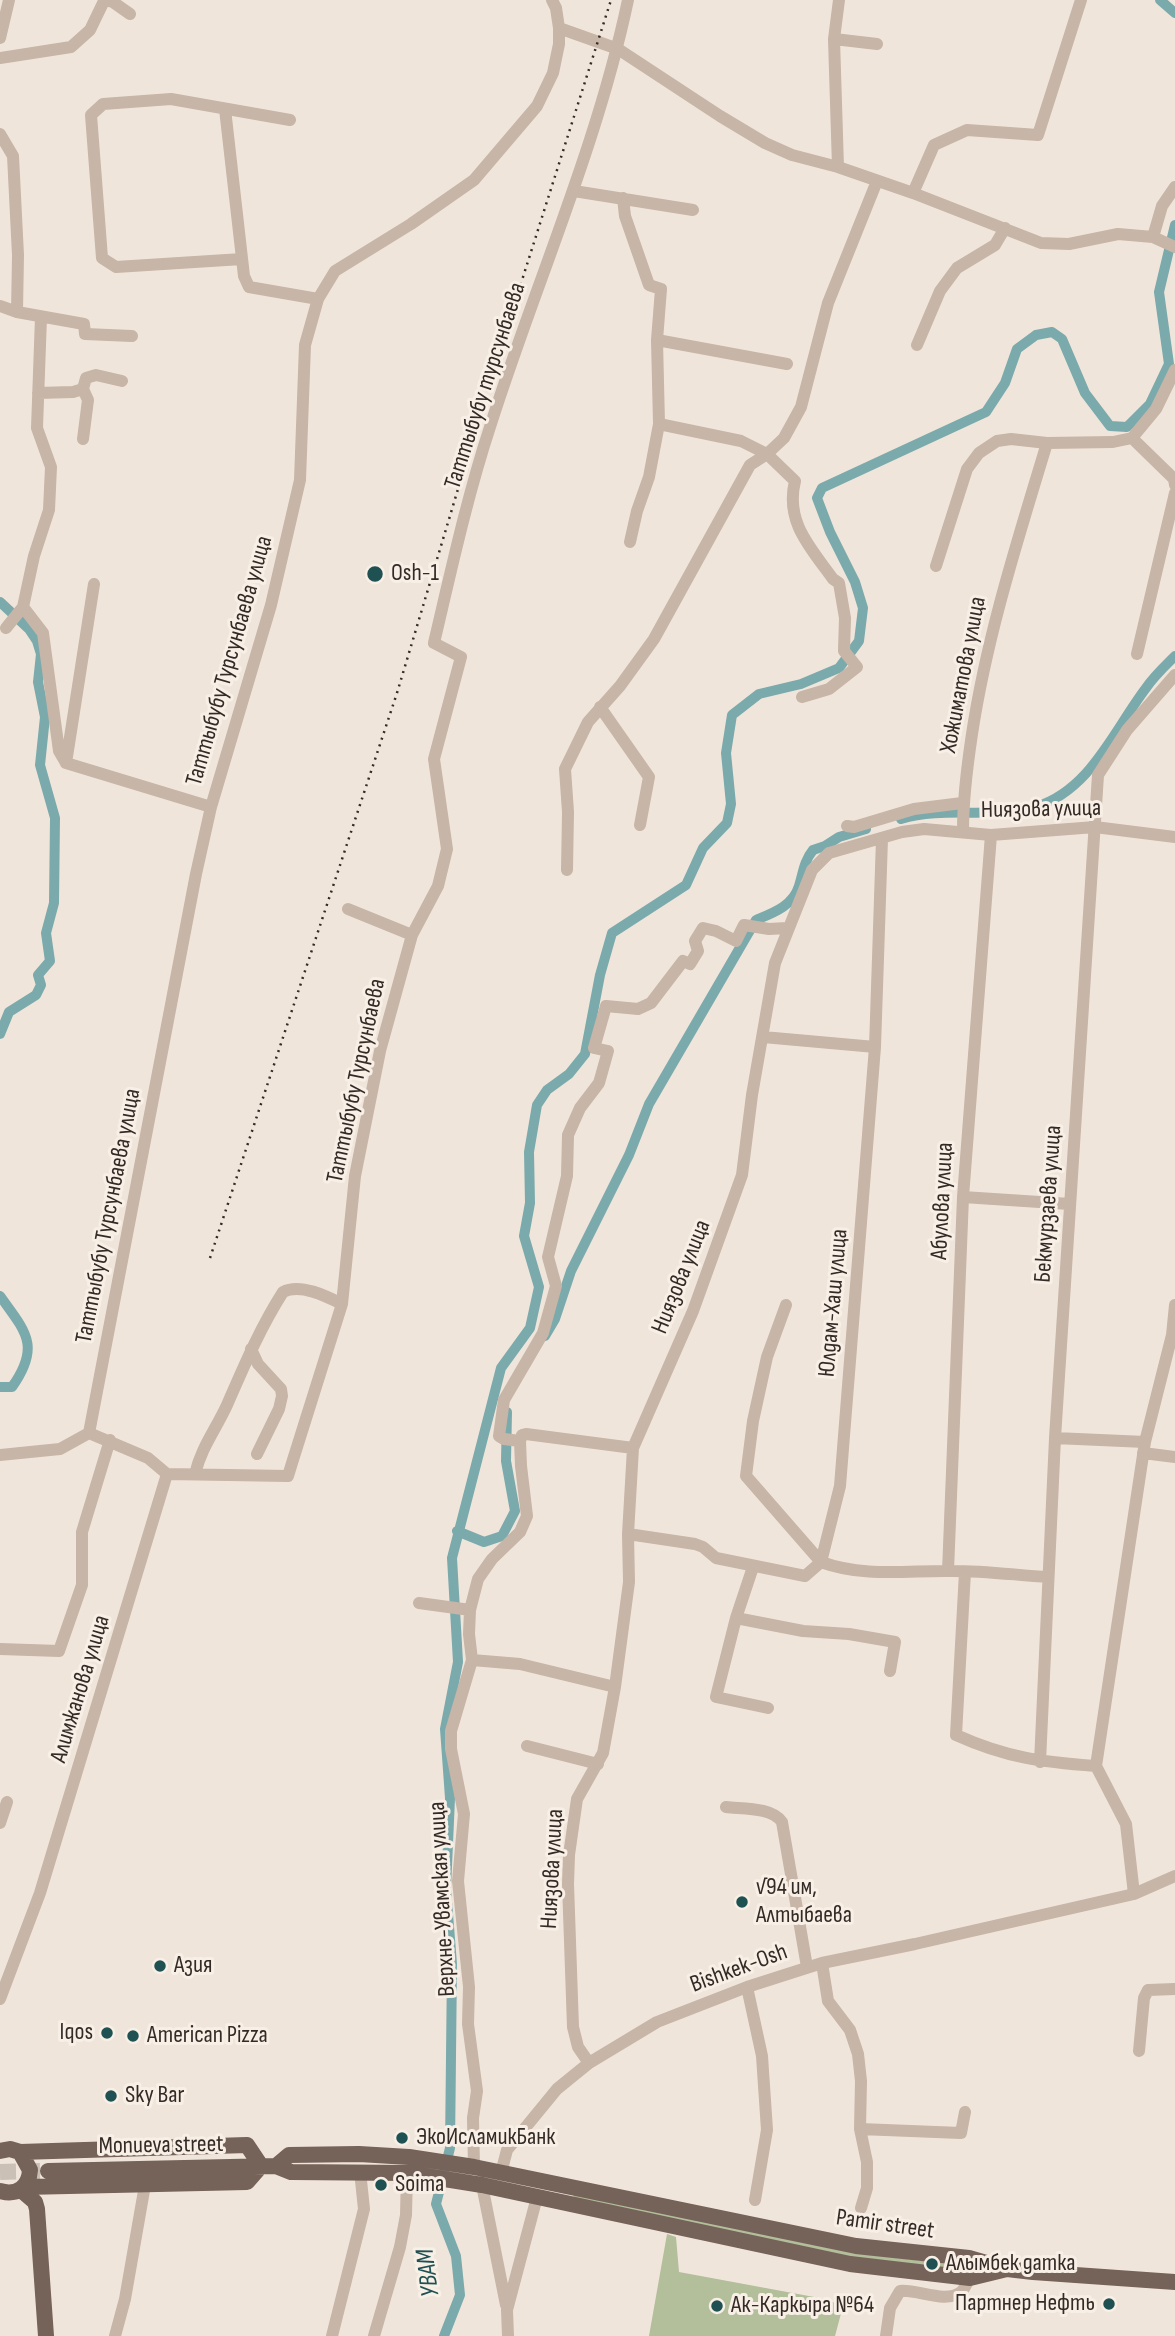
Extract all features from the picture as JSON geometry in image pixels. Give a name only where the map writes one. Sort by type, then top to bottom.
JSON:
[{"type":"main road","points":[[0,2151],[247,2145],[268,2166],[247,2182],[23,2188]]},
{"type":"main road","points":[[0,2192],[16,2193],[28,2182],[30,2170],[26,2158],[20,2152]]},
{"type":"main road","name":"Pamir street","points":[[268,2166],[289,2155],[359,2154],[482,2185],[850,2264],[970,2278],[1007,2269]]},
{"type":"main road","name":"Pamir street","points":[[268,2166],[290,2172],[360,2171],[408,2165],[474,2168],[856,2246],[969,2258],[1007,2269]]},
{"type":"main road","name":"Monueva street","points":[[48,2171],[268,2166]]},
{"type":"main road","points":[[23,2188],[35,2202],[37,2209],[46,2336]]},
{"type":"main road","points":[[1007,2269],[1175,2282]]},
{"type":"street","points":[[0,38],[9,0]]},
{"type":"street","name":"Таттыбубу Турсунбаева улица","points":[[89,1433],[196,874],[211,807],[271,605],[300,480],[305,345],[318,299],[335,271],[411,224],[474,180],[537,106],[553,73],[559,28],[552,0]]},
{"type":"street","name":"Таттыбубу турсунбаева","points":[[445,597],[489,428],[574,191],[618,49],[628,0]]},
{"type":"street","points":[[838,167],[834,39],[839,0]]},
{"type":"street","points":[[912,193],[934,145],[967,130],[1038,135],[1081,0]]},
{"type":"street","points":[[0,58],[71,47],[90,30],[104,1],[113,2],[130,13]]},
{"type":"street","points":[[559,28],[618,49],[765,143],[792,155],[838,167],[912,193],[1041,243],[1069,244],[1118,234],[1164,242],[1162,206],[1175,187]]},
{"type":"street","points":[[834,39],[877,44]]},
{"type":"street","points":[[242,259],[116,267],[103,258],[91,115],[103,104],[171,99],[290,120]]},
{"type":"street","points":[[225,109],[244,276],[249,287],[318,299]]},
{"type":"street","points":[[0,134],[13,156],[18,255],[17,312]]},
{"type":"street","points":[[567,870],[565,769],[588,722],[620,686],[654,639],[750,465],[785,438],[801,407],[828,303],[877,181]]},
{"type":"street","points":[[574,191],[694,209]]},
{"type":"street","points":[[623,198],[625,216],[649,285],[661,289],[657,340],[660,424],[649,477],[630,542]]},
{"type":"street","points":[[917,345],[940,291],[957,268],[995,245],[1005,228]]},
{"type":"street","points":[[0,306],[17,312],[84,324],[85,334],[132,336]]},
{"type":"street","points":[[41,317],[37,428],[51,467],[49,510],[10,621],[43,633],[59,751],[66,763],[211,807]]},
{"type":"street","points":[[657,340],[786,364]]},
{"type":"street","points":[[936,566],[967,469],[979,453],[998,441],[1011,439],[1047,443],[1113,442],[1132,438],[1156,408],[1175,370]]},
{"type":"street","points":[[83,439],[89,400],[83,388],[86,378],[96,375],[122,381]]},
{"type":"street","points":[[38,393],[73,392],[83,388]]},
{"type":"street","points":[[660,424],[741,441],[767,454],[794,481],[790,499],[801,534],[833,579],[839,583],[845,618],[844,652],[857,667],[829,689],[802,697]]},
{"type":"street","points":[[1132,438],[1174,478],[1175,485]]},
{"type":"street","name":"Хожиматова улица","points":[[963,817],[979,688],[1006,579],[1047,443]]},
{"type":"street","points":[[1137,654],[1175,493]]},
{"type":"street","points":[[66,763],[94,584]]},
{"type":"street","name":"Таттыбубу Турсунбаева","points":[[167,1474],[288,1476],[342,1304],[355,1176],[380,1051],[412,934],[438,886],[447,849],[434,759],[461,657],[434,643],[445,597]]},
{"type":"street","name":"Бекмурзаева улица","points":[[1040,1762],[1055,1438],[1098,775],[1127,730],[1175,675]]},
{"type":"street","points":[[600,707],[649,777],[640,825]]},
{"type":"street","points":[[847,826],[854,827],[914,809],[963,817]]},
{"type":"street","name":"Ниязова улица","points":[[589,2063],[578,2047],[573,2027],[569,1855],[577,1799],[583,1784],[598,1764],[615,1687],[629,1581],[628,1534],[633,1448],[693,1311],[742,1175],[752,1095],[775,963],[812,870],[829,853],[963,817],[991,835],[1095,827],[1175,837]]},
{"type":"street","name":"Абулова улица","points":[[948,1571],[962,1197],[991,835]]},
{"type":"street","name":"Юлдам-Хаш улица","points":[[821,1562],[840,1486],[876,1047],[882,839]]},
{"type":"street","points":[[348,909],[412,934]]},
{"type":"street","name":"Верхне-Увамская улица","points":[[474,2168],[473,2132],[477,2091],[468,2024],[469,1987],[458,1881],[464,1814],[451,1749],[454,1719],[472,1660],[467,1610],[484,1568],[520,1532],[525,1523],[527,1509],[521,1466],[512,1440],[499,1436],[505,1401],[543,1333],[556,1286],[548,1257],[567,1176],[568,1135],[580,1108],[599,1083],[608,1051],[594,1048],[606,1006],[638,1009],[651,1003],[683,961],[690,964],[698,951],[695,941],[703,928],[736,941],[744,925],[769,929],[787,928]]},
{"type":"street","points":[[763,1037],[876,1047]]},
{"type":"street","points":[[962,1197],[1070,1204]]},
{"type":"street","points":[[195,1474],[208,1438],[226,1407],[251,1349],[283,1292],[289,1288],[307,1291],[342,1304]]},
{"type":"street","points":[[786,1304],[767,1357],[753,1421],[746,1476],[821,1562],[861,1572],[948,1571],[1048,1577]]},
{"type":"street","points":[[1134,1894],[1126,1824],[1096,1766],[1144,1448],[1172,1335],[1175,1305]]},
{"type":"street","points":[[251,1349],[258,1364],[281,1389],[282,1396],[279,1409],[257,1454]]},
{"type":"street","points":[[0,1455],[60,1449],[89,1433],[148,1458],[167,1474]]},
{"type":"street","points":[[512,1440],[526,1434],[633,1448]]},
{"type":"street","points":[[1055,1438],[1144,1448],[1175,1457]]},
{"type":"street","points":[[0,1649],[59,1651],[82,1585],[82,1532],[110,1440]]},
{"type":"street","name":"Алимжанова улица","points":[[0,1999],[40,1893],[167,1474]]},
{"type":"street","points":[[628,1534],[695,1544],[704,1547],[716,1558],[805,1576],[821,1562]]},
{"type":"street","points":[[752,1567],[716,1698],[768,1708]]},
{"type":"street","points":[[965,1572],[956,1735],[990,1750],[1040,1762],[1096,1766]]},
{"type":"street","points":[[419,1603],[467,1610]]},
{"type":"street","points":[[736,1618],[803,1631],[849,1634],[895,1642],[890,1671]]},
{"type":"street","points":[[472,1660],[520,1664],[615,1687]]},
{"type":"street","points":[[527,1746],[598,1764]]},
{"type":"street","points":[[0,1823],[7,1802]]},
{"type":"street","points":[[726,1807],[769,1812],[778,1815],[782,1822],[807,1967]]},
{"type":"street","name":"Bishkek-Osh","points":[[502,2173],[506,2150],[557,2089],[589,2063],[657,2022],[807,1967],[1134,1894],[1175,1876]]},
{"type":"street","points":[[822,1963],[828,2001],[850,2031],[858,2054],[861,2081],[860,2129],[867,2162],[867,2188],[862,2208]]},
{"type":"street","points":[[747,1987],[762,2056],[767,2130],[755,2200]]},
{"type":"street","points":[[1139,2051],[1144,1998],[1148,1990],[1175,1989]]},
{"type":"street","points":[[860,2129],[961,2133],[965,2112]]},
{"type":"street","points":[[374,2336],[400,2247],[406,2215],[408,2165]]},
{"type":"street","points":[[332,2336],[364,2209],[360,2171]]},
{"type":"street","points":[[115,2336],[125,2299],[145,2185]]},
{"type":"street","points":[[482,2185],[507,2310],[508,2336]]},
{"type":"street","points":[[507,2310],[537,2197]]},
{"type":"street","points":[[886,2336],[890,2308],[900,2291],[950,2296],[962,2291],[970,2278]]},
{"type":"green space","points":[[574,2194],[857,2253],[965,2266],[966,2269],[856,2260],[573,2199]]},
{"type":"green space","points":[[667,2234],[676,2237],[679,2272],[825,2299],[843,2306],[835,2336],[649,2336]]},
{"type":"waterway","points":[[1160,0],[1175,13]]},
{"type":"waterway","name":"УВАМ","points":[[444,2336],[460,2295],[456,2256],[436,2204],[450,2148],[452,1964],[446,1889],[450,1798],[445,1729],[458,1662],[452,1558],[501,1368],[530,1328],[539,1287],[524,1236],[530,1203],[529,1152],[537,1105],[547,1090],[569,1074],[585,1054],[600,975],[612,933],[686,885],[703,848],[727,823],[731,804],[726,753],[732,715],[759,694],[801,684],[839,668],[859,641],[863,608],[855,582],[830,532],[817,498],[822,488],[986,412],[1005,383],[1017,349],[1036,335],[1052,332],[1062,339],[1085,393],[1110,426],[1127,427],[1150,404],[1169,364],[1159,292],[1175,225]]},
{"type":"waterway","points":[[0,602],[29,629],[41,654],[38,682],[45,717],[40,765],[55,818],[54,903],[46,933],[50,961],[38,975],[41,985],[36,995],[9,1012],[0,1034]]},
{"type":"waterway","points":[[901,819],[934,813],[1018,810],[1054,799],[1071,788],[1086,773],[1149,684],[1175,656]]},
{"type":"waterway","points":[[545,1336],[555,1319],[571,1271],[629,1155],[649,1104],[756,920],[782,908],[792,899],[813,850],[839,837],[866,829]]},
{"type":"waterway","points":[[0,1296],[23,1330],[28,1350],[21,1373],[12,1387],[0,1387]]},
{"type":"waterway","points":[[457,1531],[484,1542],[502,1536],[515,1511],[506,1461],[507,1412]]},
{"type":"tunnel","points":[[0,2172],[42,2171]]},
{"type":"railway","points":[[210,1258],[397,693],[496,362],[611,0]]},
{"type":"place","name":"Osh-1","points":[[375,574]]},
{"type":"place","name":"√94 им, Алтыбаева","points":[[742,1902]]},
{"type":"place","name":"Азия","points":[[160,1966]]},
{"type":"place","name":"Iqos","points":[[107,2033]]},
{"type":"place","name":"American Pizza","points":[[133,2036]]},
{"type":"place","name":"Sky Bar","points":[[111,2096]]},
{"type":"place","name":"ЭкоИсламикБанк","points":[[402,2138]]},
{"type":"place","name":"Soima","points":[[381,2185]]},
{"type":"place","name":"Алымбек датка","points":[[932,2264]]},
{"type":"place","name":"Партнер Нефть","points":[[1109,2304]]},
{"type":"place","name":"Ак-Каркыра №64","points":[[717,2306]]}]
